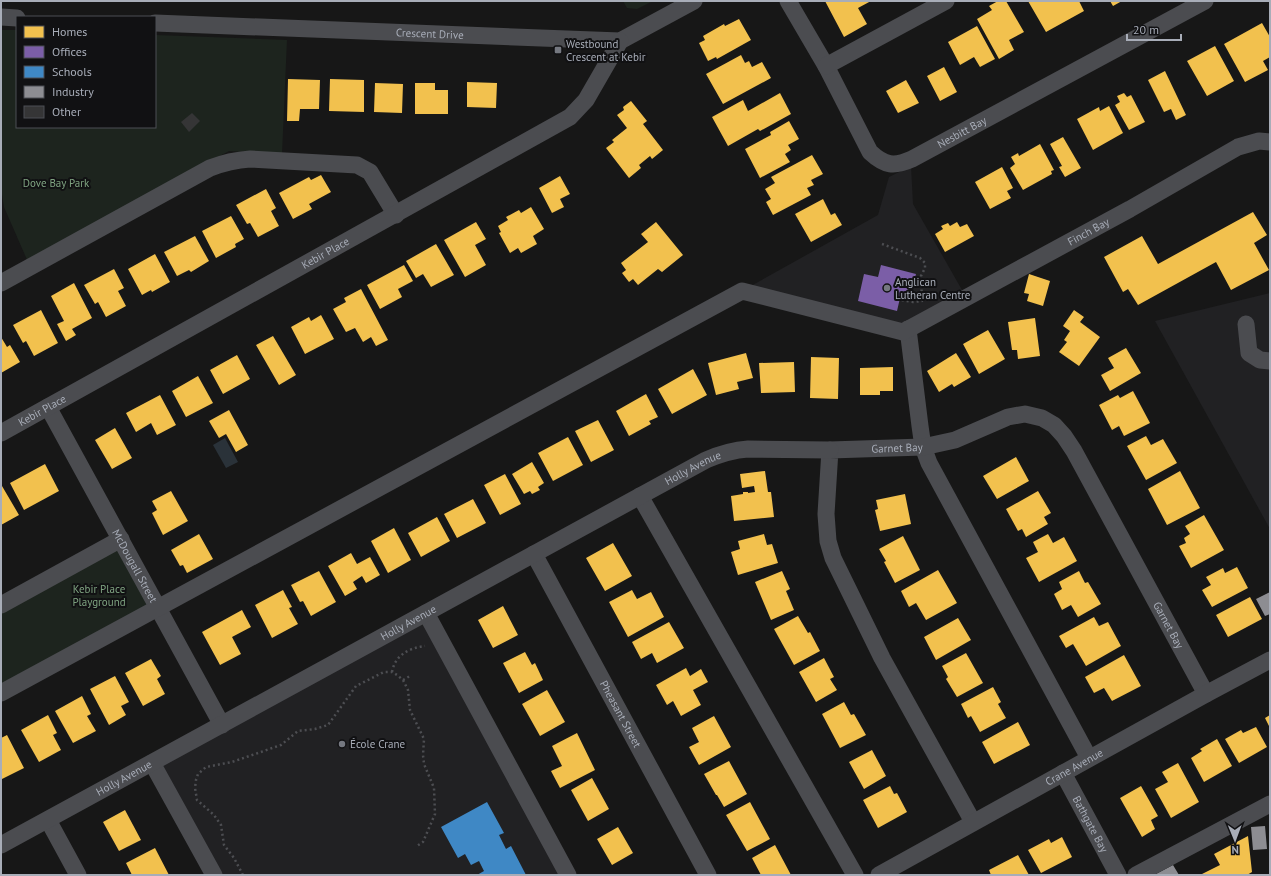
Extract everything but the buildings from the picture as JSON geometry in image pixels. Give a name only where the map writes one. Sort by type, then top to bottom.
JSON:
[{"type":"street","points":[[620,41],[694,1]]},
{"type":"street","name":"Nesbitt Bay","points":[[788,1],[826,66],[870,152],[885,163],[891,165],[901,164],[1205,1]]},
{"type":"street","points":[[826,66],[946,1]]},
{"type":"street","points":[[1,17],[16,18]]},
{"type":"street","name":"Crescent Drive","points":[[156,23],[620,41]]},
{"type":"street","name":"Kebir Place","points":[[1,433],[570,117],[586,100],[620,41]]},
{"type":"street","name":"Finch Bay","points":[[908,329],[1130,209],[1238,147],[1259,141],[1270,142]]},
{"type":"street","points":[[1,283],[210,168],[225,162],[250,159],[357,165],[370,172],[396,215]]},
{"type":"street","points":[[1,693],[742,291],[903,332],[908,329],[923,448],[929,463],[1089,758]]},
{"type":"street","points":[[1246,324],[1249,353],[1260,360],[1270,361]]},
{"type":"street","name":"McDougall Street","points":[[48,407],[222,725]]},
{"type":"street","name":"Garnet Bay","points":[[830,450],[923,448],[955,440],[1008,417],[1025,414],[1042,418],[1054,425],[1064,436],[1074,451],[1206,694]]},
{"type":"street","name":"Holly Avenue","points":[[1,846],[706,460],[735,450],[830,450]]},
{"type":"street","points":[[830,450],[826,514],[828,541],[833,558],[882,658],[973,822]]},
{"type":"street","points":[[640,496],[855,875]]},
{"type":"street","points":[[1,605],[121,540]]},
{"type":"street","name":"Pheasant Street","points":[[534,554],[708,875]]},
{"type":"street","points":[[426,613],[568,875]]},
{"type":"street","name":"Crane Avenue","points":[[879,875],[1089,758],[1270,660]]},
{"type":"street","points":[[152,763],[214,875]]},
{"type":"street","name":"Bathgate Bay","points":[[1063,773],[1118,875]]},
{"type":"street","points":[[1136,875],[1270,804]]},
{"type":"street","points":[[48,820],[78,875]]},
{"type":"path","points":[[882,244],[920,258],[925,263],[925,268],[921,276],[922,301],[913,302],[901,300]]},
{"type":"path","points":[[392,672],[393,665],[398,658],[406,652],[414,648],[429,646],[441,640]]},
{"type":"path","points":[[243,875],[234,858],[224,845],[221,825],[214,815],[197,800],[195,788],[198,774],[206,768],[232,762],[281,745],[298,731],[315,729],[328,725],[356,686],[379,675],[392,672],[403,680],[408,690],[410,710],[424,739],[424,764],[434,788],[435,814],[423,842],[417,846]]},
{"type":"path","points":[[403,680],[410,676]]},
{"type":"shaded area","points":[[911,166],[913,204],[966,297],[908,329],[742,291],[878,215],[889,177]]},
{"type":"shaded area","points":[[1270,293],[1270,529],[1155,321]]},
{"type":"shaded area","points":[[225,438],[238,462],[226,468],[213,445]]},
{"type":"shaded area","name":"École Crane","points":[[426,613],[568,875],[214,875],[152,763]]},
{"type":"green space","points":[[623,1],[653,1],[637,9],[627,8]]},
{"type":"green space","name":"Dove Bay Park","points":[[1,30],[16,30],[16,128],[156,128],[156,35],[287,40],[282,154],[229,151],[117,211],[28,262],[4,207],[1,188]]},
{"type":"green space","name":"Kebir Place Playground","points":[[121,539],[158,608],[1,690],[1,605]]},
{"type":"place","name":"Westbound Crescent at Kebir","points":[[558,50]]},
{"type":"place","name":"Anglican Lutheran Centre","points":[[887,288]]},
{"type":"place","name":"École Crane","points":[[342,744]]}]
